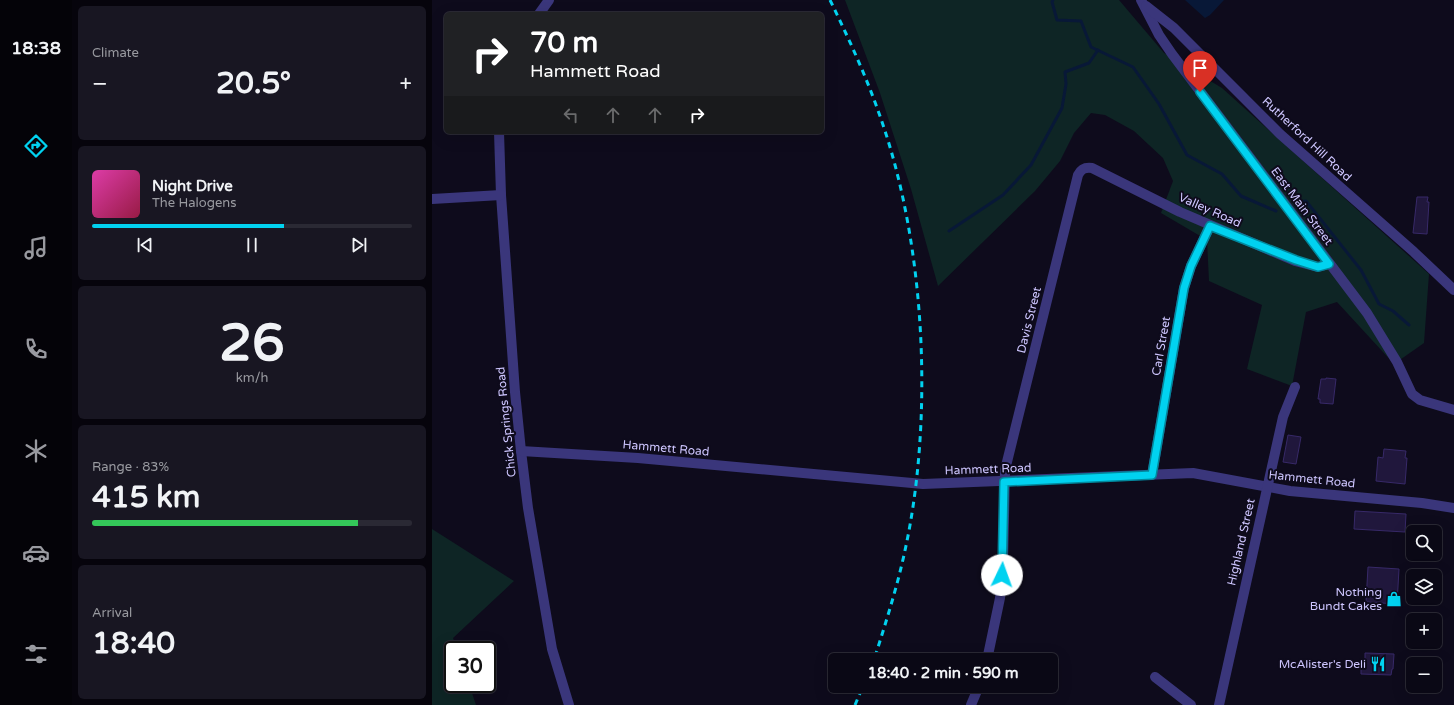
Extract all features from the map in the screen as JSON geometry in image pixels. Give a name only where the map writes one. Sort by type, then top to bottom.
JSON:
[{"type":"street","points":[[540,12],[549,0]]},
{"type":"street","name":"East Main Street","points":[[1142,2],[1159,35],[1172,54],[1380,332],[1398,362],[1412,394],[1420,400],[1454,410]]},
{"type":"street","name":"Rutherford Hill Road","points":[[1142,2],[1174,28],[1280,134],[1414,252],[1454,290]]},
{"type":"street","name":"Chick Springs Road","points":[[499,134],[501,195],[514,392],[521,451],[528,508],[552,650],[569,705]]},
{"type":"street","name":"Valley Road","points":[[1084,168],[1092,168],[1210,226],[1296,260],[1318,267],[1329,264]]},
{"type":"street","name":"Davis Street","points":[[989,653],[996,625],[1001,591],[1005,470],[1078,175],[1084,168]]},
{"type":"street","points":[[432,199],[501,195]]},
{"type":"street","name":"Carl Street","points":[[1152,475],[1184,288],[1191,266],[1210,226]]},
{"type":"street","name":"Highland Street","points":[[1219,705],[1283,417],[1295,387]]},
{"type":"street","name":"Hammett Road","points":[[521,451],[638,458],[923,484],[1004,482],[1193,473],[1267,487],[1454,508]]},
{"type":"street","points":[[1155,677],[1191,705]]},
{"type":"street","points":[[971,705],[975,693]]},
{"type":"green space","points":[[845,0],[1119,0],[1164,53],[1222,88],[1429,274],[1424,343],[1394,364],[1337,302],[1306,312],[1292,386],[1247,369],[1262,305],[1209,281],[1207,240],[1161,213],[1173,181],[1163,158],[1134,131],[1105,115],[1091,113],[1074,133],[1060,161],[1035,191],[938,286],[911,189],[880,93]]},
{"type":"green space","points":[[432,529],[514,581],[453,638],[454,641],[444,641],[444,693],[472,693],[476,705],[432,705]]},
{"type":"water","points":[[1185,0],[1224,0],[1210,15],[1205,18]]},
{"type":"building","points":[[1417,197],[1428,197],[1427,234],[1413,233]]},
{"type":"building","points":[[1321,379],[1336,379],[1333,404],[1320,403],[1320,399],[1318,399]]},
{"type":"building","points":[[1288,435],[1301,437],[1296,464],[1283,462]]},
{"type":"building","points":[[1384,449],[1406,451],[1405,458],[1407,458],[1405,484],[1376,481],[1378,457],[1383,458]]},
{"type":"building","points":[[1355,511],[1406,514],[1405,532],[1354,529]]},
{"type":"building","points":[[1368,567],[1399,569],[1397,604],[1366,602]]},
{"type":"building","name":"McAlister's Deli","points":[[1365,653],[1394,654],[1391,675],[1361,674],[1361,660],[1365,660]]},
{"type":"waterway","points":[[1053,0],[1052,2],[1057,20],[1081,21],[1091,47],[1133,67],[1159,104],[1187,155],[1222,174],[1241,196],[1276,211]]},
{"type":"waterway","points":[[949,231],[1003,195],[1031,165],[1062,108],[1066,84],[1065,72],[1089,63],[1098,50]]},
{"type":"waterway","points":[[1298,202],[1306,201],[1361,270],[1379,304],[1393,311],[1409,325]]},
{"type":"railway","points":[[830,0],[870,89],[896,169],[908,223],[916,279],[921,336],[922,393],[919,449],[913,503],[901,568],[876,653]]},
{"type":"railway","points":[[855,705],[860,693]]},
{"type":"place","name":"Nothing Bundt Cakes","points":[[1394,599]]},
{"type":"place","name":"McAlister's Deli","points":[[1378,664]]},
{"type":"route","points":[[1002,575],[1004,482],[1152,475],[1184,288],[1191,266],[1210,226],[1296,260],[1318,267],[1329,264],[1200,92]]}]
